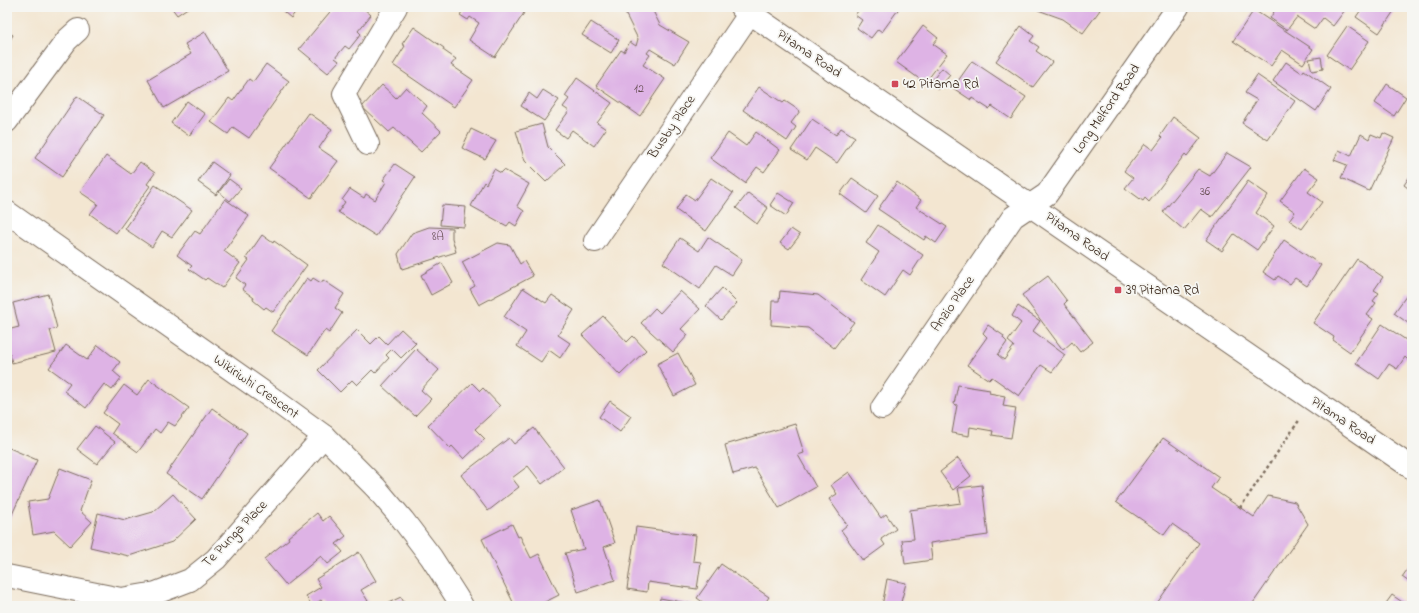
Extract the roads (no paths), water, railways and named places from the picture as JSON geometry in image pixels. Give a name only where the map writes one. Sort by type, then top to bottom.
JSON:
[{"type":"street","points":[[368,144],[344,94],[396,7]]},
{"type":"street","name":"Long Melford Road","points":[[1031,206],[1048,194],[1178,7]]},
{"type":"street","name":"Pitama Road","points":[[745,10],[1312,401],[1412,468]]},
{"type":"street","name":"Busby Place","points":[[595,241],[745,10]]},
{"type":"street","points":[[7,121],[67,40],[78,30]]},
{"type":"street","name":"Anzio Place","points":[[882,408],[1013,217],[1031,206]]},
{"type":"street","name":"Wikiriwhi Crescent","points":[[7,212],[257,387],[324,436],[376,488],[402,520],[431,557],[462,606]]},
{"type":"street","name":"Te Punga Place","points":[[7,576],[121,599],[156,593],[190,580],[216,559],[324,436]]},
{"type":"place","name":"42 Pitama Rd","points":[[895,84]]},
{"type":"place","name":"39 Pitama Rd","points":[[1118,290]]}]
